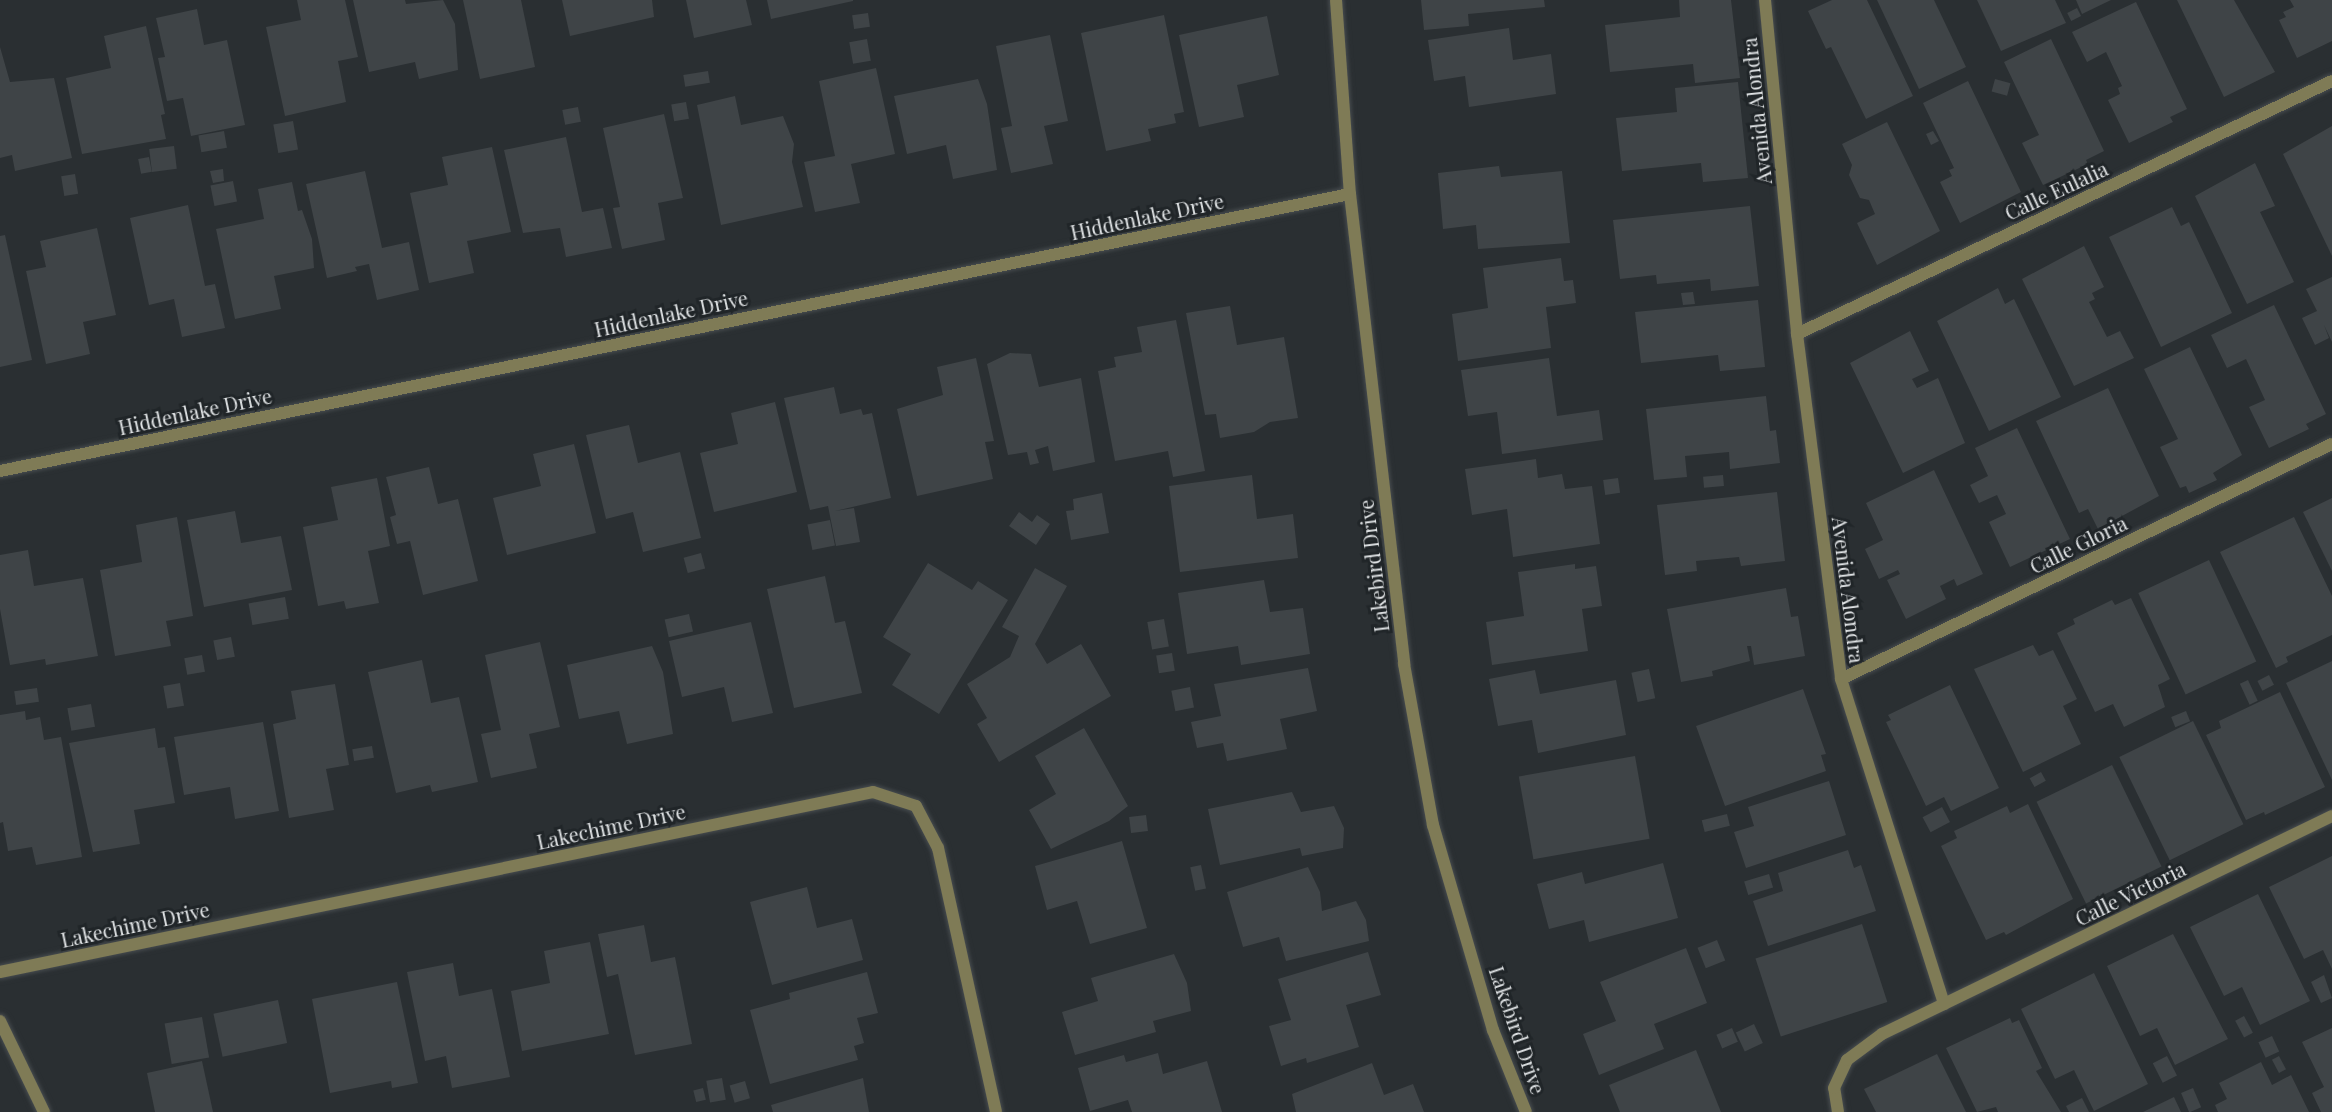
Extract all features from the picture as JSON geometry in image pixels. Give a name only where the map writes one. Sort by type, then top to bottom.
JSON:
[{"type":"street","name":"Lakebird Drive","points":[[1336,0],[1350,194],[1404,664],[1433,825],[1494,1030],[1526,1112]]},
{"type":"street","name":"Avenida Alondra","points":[[1765,0],[1797,334],[1841,680],[1944,1004]]},
{"type":"street","name":"Calle Eulalia","points":[[1797,334],[2332,81]]},
{"type":"street","name":"Hiddenlake Drive","points":[[0,471],[1350,194]]},
{"type":"street","name":"Calle Gloria","points":[[1841,680],[2332,444]]},
{"type":"street","name":"Lakechime Drive","points":[[0,972],[873,792],[916,806],[938,848],[996,1112]]},
{"type":"street","name":"Calle Victoria","points":[[1944,1004],[2332,816]]},
{"type":"street","points":[[1838,1112],[1834,1088],[1847,1060],[1882,1034],[1944,1004]]},
{"type":"street","points":[[0,1021],[44,1112]]},
{"type":"building","points":[[297,0],[345,0],[358,57],[338,61],[346,102],[285,116],[266,27],[301,20]]},
{"type":"building","points":[[353,0],[405,0],[406,4],[443,0],[455,24],[458,70],[419,79],[415,62],[369,72]]},
{"type":"building","points":[[463,0],[521,0],[535,67],[480,79]]},
{"type":"building","points":[[562,0],[652,0],[654,17],[570,36]]},
{"type":"building","points":[[686,0],[746,0],[752,25],[694,38]]},
{"type":"building","points":[[767,0],[853,0],[853,1],[771,19]]},
{"type":"building","points":[[1421,0],[1544,0],[1545,7],[1468,14],[1469,26],[1424,30]]},
{"type":"building","points":[[1679,0],[1731,0],[1740,78],[1695,83],[1693,64],[1610,72],[1605,25],[1680,17]]},
{"type":"building","points":[[1832,0],[1867,0],[1913,96],[1866,119],[1831,47],[1826,49],[1808,11]]},
{"type":"building","points":[[1877,0],[1934,0],[1966,67],[1919,89]]},
{"type":"building","points":[[1977,0],[2055,0],[2066,23],[2001,51]]},
{"type":"building","points":[[2076,0],[2111,0],[2082,14]]},
{"type":"building","points":[[2177,0],[2234,0],[2275,72],[2224,97]]},
{"type":"building","points":[[2290,0],[2332,0],[2332,41],[2297,58],[2279,20],[2286,17],[2283,12],[2294,7]]},
{"type":"building","points":[[2136,2],[2187,109],[2170,117],[2173,122],[2129,143],[2108,100],[2120,94],[2118,88],[2122,86],[2106,52],[2087,62],[2072,32]]},
{"type":"building","points":[[2077,8],[2081,16],[2071,21],[2067,13]]},
{"type":"building","points":[[197,9],[204,45],[227,40],[245,125],[191,136],[183,98],[167,101],[158,58],[165,57],[156,18]]},
{"type":"building","points":[[868,13],[870,27],[854,29],[852,15]]},
{"type":"building","points":[[1164,15],[1184,112],[1174,114],[1176,123],[1148,129],[1151,141],[1106,151],[1081,33]]},
{"type":"building","points":[[1267,16],[1279,75],[1237,85],[1244,117],[1199,127],[1179,35]]},
{"type":"building","points":[[146,26],[165,114],[161,115],[166,139],[82,154],[66,78],[111,68],[104,36]]},
{"type":"building","points":[[1509,28],[1513,60],[1551,54],[1556,94],[1469,107],[1465,76],[1434,81],[1428,40]]},
{"type":"building","points":[[1050,35],[1068,121],[1044,126],[1053,164],[1011,173],[1001,128],[1012,126],[996,46]]},
{"type":"building","points":[[867,39],[871,61],[853,64],[849,42]]},
{"type":"building","points":[[2051,39],[2104,151],[2086,160],[2088,164],[2043,185],[2022,143],[2039,135],[2004,62]]},
{"type":"building","points":[[0,47],[10,82],[54,78],[72,158],[15,171],[12,155],[0,158]]},
{"type":"building","points":[[876,68],[895,154],[851,164],[860,203],[815,212],[804,162],[835,156],[819,81]]},
{"type":"building","points":[[708,71],[710,83],[685,87],[683,75]]},
{"type":"building","points":[[978,79],[987,104],[997,170],[953,179],[946,145],[907,154],[894,96]]},
{"type":"building","points":[[1995,79],[2010,83],[2007,96],[1992,92]]},
{"type":"building","points":[[1968,81],[2021,192],[1960,223],[1940,182],[1952,176],[1949,170],[1954,168],[1923,103]]},
{"type":"building","points":[[1738,82],[1748,178],[1703,182],[1701,163],[1622,171],[1616,118],[1677,112],[1675,88]]},
{"type":"building","points":[[735,96],[741,125],[783,116],[794,144],[792,162],[803,207],[721,225],[697,105]]},
{"type":"building","points":[[686,102],[689,119],[674,121],[671,105]]},
{"type":"building","points":[[578,107],[581,122],[565,125],[562,110]]},
{"type":"building","points":[[664,114],[683,198],[658,203],[665,240],[622,249],[613,208],[620,207],[603,128]]},
{"type":"building","points":[[293,121],[298,150],[278,153],[273,124]]},
{"type":"building","points":[[1887,122],[1940,231],[1877,265],[1857,223],[1875,214],[1869,200],[1860,198],[1849,175],[1852,165],[1842,144]]},
{"type":"building","points":[[2332,126],[2332,256],[2283,154]]},
{"type":"building","points":[[224,131],[227,148],[201,152],[198,136]]},
{"type":"building","points":[[1933,131],[1939,141],[1931,145],[1926,134]]},
{"type":"building","points":[[566,137],[582,212],[603,208],[612,248],[566,257],[560,228],[523,233],[504,150]]},
{"type":"building","points":[[174,146],[177,169],[152,172],[149,149]]},
{"type":"building","points":[[492,147],[511,232],[467,241],[474,273],[429,283],[410,193],[448,185],[442,157]]},
{"type":"building","points":[[149,157],[152,172],[141,174],[138,159]]},
{"type":"building","points":[[2255,163],[2275,206],[2260,212],[2294,282],[2247,304],[2195,196]]},
{"type":"building","points":[[1499,166],[1501,177],[1562,171],[1570,243],[1478,249],[1476,225],[1443,229],[1438,173]]},
{"type":"building","points":[[223,169],[224,181],[213,183],[210,171]]},
{"type":"building","points":[[365,171],[382,248],[409,242],[419,290],[377,300],[369,264],[355,267],[357,271],[327,278],[306,184]]},
{"type":"building","points":[[75,174],[78,194],[64,196],[61,176]]},
{"type":"building","points":[[233,181],[237,202],[214,206],[210,185]]},
{"type":"building","points":[[292,182],[298,211],[302,210],[312,239],[314,268],[274,276],[281,309],[235,319],[216,229],[264,219],[258,189]]},
{"type":"building","points":[[188,205],[205,286],[215,284],[225,328],[182,337],[174,299],[149,305],[130,218]]},
{"type":"building","points":[[1750,206],[1759,286],[1711,291],[1710,279],[1657,284],[1656,275],[1620,279],[1613,220]]},
{"type":"building","points":[[2172,207],[2181,226],[2189,222],[2232,313],[2161,347],[2109,237]]},
{"type":"building","points":[[97,228],[116,315],[83,322],[90,354],[46,364],[26,271],[46,267],[40,241]]},
{"type":"building","points":[[5,235],[32,360],[0,367],[0,236]]},
{"type":"building","points":[[2084,246],[2104,287],[2092,293],[2095,299],[2089,302],[2107,337],[2120,331],[2134,358],[2074,386],[2022,279]]},
{"type":"building","points":[[1561,258],[1564,281],[1573,280],[1576,303],[1546,307],[1551,348],[1458,361],[1452,314],[1488,308],[1483,268]]},
{"type":"building","points":[[2332,277],[2332,342],[2324,325],[2329,338],[2315,345],[2302,318],[2317,311],[2306,289]]},
{"type":"building","points":[[1998,288],[2005,304],[2014,299],[2061,397],[1989,431],[1937,321]]},
{"type":"building","points":[[1693,292],[1695,304],[1683,305],[1681,293]]},
{"type":"building","points":[[1758,300],[1765,367],[1720,371],[1718,355],[1641,363],[1635,312]]},
{"type":"building","points":[[2274,305],[2326,414],[2306,424],[2309,429],[2269,448],[2249,407],[2265,400],[2246,359],[2227,368],[2211,335]]},
{"type":"building","points":[[1230,306],[1237,345],[1284,337],[1298,418],[1270,422],[1254,432],[1220,438],[1216,414],[1205,415],[1186,313]]},
{"type":"building","points":[[1176,320],[1205,471],[1173,477],[1168,451],[1115,461],[1098,371],[1116,367],[1114,357],[1142,352],[1137,327]]},
{"type":"building","points":[[1910,331],[1929,371],[1912,379],[1917,388],[1938,378],[1965,443],[1903,473],[1850,363]]},
{"type":"building","points":[[2190,347],[2242,455],[2213,473],[2217,480],[2189,493],[2186,486],[2180,488],[2160,447],[2178,439],[2144,369]]},
{"type":"building","points":[[1010,353],[1031,354],[1039,387],[1081,378],[1095,462],[1053,471],[1048,446],[1035,450],[1039,463],[1030,465],[1027,452],[1008,455],[987,364]]},
{"type":"building","points":[[976,358],[994,441],[985,442],[993,479],[917,496],[897,409],[943,395],[937,367]]},
{"type":"building","points":[[1549,358],[1557,416],[1599,410],[1603,440],[1502,454],[1497,412],[1468,416],[1461,370]]},
{"type":"building","points":[[834,387],[840,414],[861,409],[863,415],[872,413],[891,498],[835,511],[854,508],[860,542],[836,546],[828,506],[810,510],[784,398]]},
{"type":"building","points":[[2108,388],[2159,496],[2098,529],[2088,509],[2079,513],[2036,421]]},
{"type":"building","points":[[1766,396],[1770,431],[1776,430],[1780,463],[1730,469],[1729,452],[1685,456],[1687,477],[1654,480],[1646,409]]},
{"type":"building","points":[[775,402],[797,492],[714,512],[700,453],[738,444],[731,413]]},
{"type":"building","points":[[629,425],[638,463],[680,452],[701,538],[643,552],[633,512],[606,519],[586,435]]},
{"type":"building","points":[[2017,428],[2070,539],[2010,567],[1989,522],[2006,514],[1997,495],[1979,503],[1970,485],[1988,476],[1975,448]]},
{"type":"building","points":[[574,444],[596,533],[507,555],[493,498],[541,486],[533,454]]},
{"type":"building","points":[[1536,459],[1538,478],[1562,474],[1565,489],[1592,486],[1600,544],[1513,557],[1507,509],[1472,515],[1465,469]]},
{"type":"building","points":[[429,467],[438,504],[458,499],[478,581],[423,595],[410,541],[397,544],[390,517],[396,515],[386,477]]},
{"type":"building","points":[[1934,470],[1983,574],[1957,586],[1954,579],[1940,586],[1946,599],[1906,619],[1887,580],[1900,574],[1898,570],[1879,579],[1865,549],[1883,540],[1866,503]]},
{"type":"building","points":[[1252,475],[1257,519],[1293,514],[1298,558],[1180,572],[1169,486]]},
{"type":"building","points":[[1723,475],[1724,486],[1704,488],[1703,477]]},
{"type":"building","points":[[377,478],[390,546],[368,551],[379,603],[346,609],[344,601],[318,606],[303,527],[338,520],[331,487]]},
{"type":"building","points":[[1618,478],[1620,493],[1605,495],[1603,480]]},
{"type":"building","points":[[1777,492],[1785,561],[1741,566],[1739,557],[1696,561],[1697,571],[1665,575],[1657,505]]},
{"type":"building","points":[[1102,493],[1109,533],[1071,540],[1066,511],[1074,510],[1073,499]]},
{"type":"building","points":[[2332,498],[2332,571],[2303,512]]},
{"type":"building","points":[[235,511],[241,543],[281,536],[292,590],[204,607],[187,520]]},
{"type":"building","points":[[1019,512],[1032,522],[1037,515],[1050,524],[1036,545],[1009,526]]},
{"type":"building","points":[[177,517],[193,616],[166,621],[171,646],[115,656],[100,570],[142,562],[136,525]]},
{"type":"building","points":[[2294,517],[2332,596],[2332,635],[2286,657],[2288,662],[2276,668],[2220,552]]},
{"type":"building","points":[[830,520],[835,546],[812,550],[807,524]]},
{"type":"building","points":[[28,550],[34,586],[83,578],[98,656],[46,665],[45,659],[10,665],[0,609],[0,555]]},
{"type":"building","points":[[701,553],[705,568],[688,573],[684,558]]},
{"type":"building","points":[[2209,560],[2256,662],[2186,694],[2138,593]]},
{"type":"building","points":[[928,563],[972,590],[978,581],[1008,600],[939,714],[892,685],[911,654],[883,637]]},
{"type":"building","points":[[1575,564],[1575,569],[1596,566],[1602,606],[1582,609],[1588,651],[1492,665],[1486,622],[1524,616],[1518,572]]},
{"type":"building","points":[[1035,568],[1067,586],[1035,644],[1047,664],[1081,644],[1111,696],[999,762],[977,724],[987,718],[967,684],[1010,657],[1019,636],[1002,627]]},
{"type":"building","points":[[825,576],[835,623],[845,621],[862,693],[794,708],[767,589]]},
{"type":"building","points":[[1264,580],[1270,612],[1303,608],[1310,654],[1241,665],[1238,646],[1187,654],[1178,593]]},
{"type":"building","points":[[1786,588],[1791,617],[1798,616],[1805,656],[1754,665],[1751,646],[1747,646],[1750,661],[1712,671],[1713,676],[1681,682],[1667,609]]},
{"type":"building","points":[[285,597],[289,619],[252,625],[249,603]]},
{"type":"building","points":[[2131,598],[2170,679],[2158,685],[2165,707],[2124,727],[2113,704],[2095,712],[2057,633],[2075,624],[2073,619],[2112,600],[2115,605]]},
{"type":"building","points":[[689,614],[693,632],[669,637],[665,620]]},
{"type":"building","points":[[1164,619],[1169,647],[1152,650],[1147,622]]},
{"type":"building","points":[[751,622],[773,713],[732,722],[724,687],[682,697],[669,641]]},
{"type":"building","points":[[231,637],[235,657],[217,660],[213,640]]},
{"type":"building","points":[[540,642],[560,727],[529,734],[537,768],[491,778],[481,734],[501,730],[485,655]]},
{"type":"building","points":[[2033,645],[2039,656],[2053,650],[2077,699],[2063,706],[2081,744],[2023,772],[1974,669]]},
{"type":"building","points":[[652,646],[663,672],[673,734],[627,744],[619,711],[579,719],[567,665]]},
{"type":"building","points":[[1172,653],[1175,671],[1159,673],[1156,656]]},
{"type":"building","points":[[202,655],[205,672],[187,675],[184,658]]},
{"type":"building","points":[[422,660],[431,703],[459,697],[478,782],[432,792],[430,785],[396,793],[368,672]]},
{"type":"building","points":[[2332,661],[2332,780],[2286,683]]},
{"type":"building","points":[[1308,668],[1317,711],[1280,719],[1287,749],[1227,761],[1223,743],[1197,748],[1191,722],[1221,716],[1214,684]]},
{"type":"building","points":[[1649,669],[1655,698],[1638,702],[1631,673]]},
{"type":"building","points":[[1535,670],[1540,694],[1616,680],[1626,735],[1538,753],[1532,720],[1498,726],[1489,679]]},
{"type":"building","points":[[2269,675],[2274,685],[2262,691],[2257,681]]},
{"type":"building","points":[[2248,680],[2258,701],[2250,705],[2240,684]]},
{"type":"building","points":[[180,683],[184,706],[167,709],[163,686]]},
{"type":"building","points":[[335,684],[349,765],[326,769],[334,810],[289,818],[273,724],[296,719],[291,691]]},
{"type":"building","points":[[1950,685],[1999,788],[1951,811],[1944,797],[1926,806],[1886,722],[1891,720],[1888,715]]},
{"type":"building","points":[[1190,687],[1194,708],[1175,711],[1171,691]]},
{"type":"building","points":[[37,688],[39,702],[16,705],[14,691]]},
{"type":"building","points":[[1803,689],[1826,754],[1821,755],[1826,771],[1725,806],[1696,726]]},
{"type":"building","points":[[2280,692],[2325,787],[2265,815],[2264,812],[2246,820],[2206,735],[2221,728],[2219,721]]},
{"type":"building","points":[[91,704],[95,727],[71,731],[67,708]]},
{"type":"building","points":[[25,711],[26,720],[40,717],[44,740],[61,737],[82,857],[36,865],[32,847],[8,851],[3,822],[0,823],[0,715]]},
{"type":"building","points":[[2186,711],[2190,721],[2175,727],[2171,717]]},
{"type":"building","points":[[2193,721],[2243,824],[2170,860],[2119,757]]},
{"type":"building","points":[[263,722],[279,811],[235,819],[230,787],[184,795],[174,737]]},
{"type":"building","points":[[155,728],[158,748],[165,747],[175,803],[134,810],[140,844],[93,852],[69,743]]},
{"type":"building","points":[[1084,728],[1128,806],[1109,821],[1051,849],[1029,810],[1056,794],[1035,756]]},
{"type":"building","points":[[372,746],[374,758],[354,761],[352,749]]},
{"type":"building","points":[[1635,756],[1650,839],[1533,859],[1519,776]]},
{"type":"building","points":[[2112,765],[2162,867],[2086,903],[2037,802]]},
{"type":"building","points":[[2041,772],[2046,781],[2034,787],[2030,778]]},
{"type":"building","points":[[1829,781],[1846,835],[1746,868],[1734,832],[1754,826],[1748,807]]},
{"type":"building","points":[[1292,792],[1301,812],[1334,806],[1344,828],[1343,848],[1302,856],[1300,848],[1220,865],[1208,809]]},
{"type":"building","points":[[2028,804],[2073,899],[2006,935],[2004,932],[1986,940],[1941,846],[1957,838],[1954,831],[2007,806],[2010,813]]},
{"type":"building","points":[[1942,807],[1950,822],[1931,832],[1923,817]]},
{"type":"building","points":[[1727,814],[1730,826],[1705,832],[1702,820]]},
{"type":"building","points":[[1146,815],[1148,831],[1131,833],[1129,817]]},
{"type":"building","points":[[1122,841],[1147,928],[1090,944],[1077,901],[1047,910],[1035,866]]},
{"type":"building","points":[[1848,850],[1854,868],[1861,865],[1876,911],[1768,946],[1753,901],[1783,891],[1778,873]]},
{"type":"building","points":[[2332,856],[2332,969],[2323,950],[2304,959],[2269,887]]},
{"type":"building","points":[[1663,863],[1678,918],[1589,942],[1584,920],[1549,929],[1537,884],[1582,872],[1585,884]]},
{"type":"building","points":[[1201,865],[1206,888],[1195,891],[1190,867]]},
{"type":"building","points":[[1308,867],[1320,892],[1322,911],[1356,901],[1366,920],[1369,941],[1286,961],[1279,937],[1243,947],[1227,892]]},
{"type":"building","points":[[1769,874],[1773,887],[1748,895],[1744,882]]},
{"type":"building","points":[[807,887],[817,928],[852,919],[863,960],[772,985],[750,902]]},
{"type":"building","points":[[2258,894],[2310,1001],[2260,1025],[2242,987],[2224,996],[2190,927]]},
{"type":"building","points":[[1862,924],[1887,1002],[1781,1037],[1755,959]]},
{"type":"building","points":[[644,925],[651,962],[675,957],[692,1044],[635,1055],[618,974],[607,977],[598,934]]},
{"type":"building","points":[[2173,934],[2228,1039],[2175,1065],[2157,1028],[2140,1036],[2107,966]]},
{"type":"building","points":[[1717,940],[1725,960],[1706,968],[1698,948]]},
{"type":"building","points":[[590,942],[609,1034],[522,1051],[511,991],[550,983],[544,951]]},
{"type":"building","points":[[1686,948],[1707,1003],[1654,1024],[1664,1049],[1599,1075],[1583,1034],[1616,1021],[1600,982]]},
{"type":"building","points":[[1368,952],[1381,995],[1346,1005],[1359,1047],[1307,1063],[1306,1058],[1281,1066],[1269,1026],[1291,1020],[1278,979]]},
{"type":"building","points":[[1174,954],[1187,983],[1191,1011],[1153,1021],[1156,1032],[1075,1055],[1062,1012],[1098,1001],[1091,978]]},
{"type":"building","points":[[453,963],[459,996],[492,989],[510,1077],[452,1088],[446,1056],[425,1061],[407,972]]},
{"type":"building","points":[[867,972],[878,1013],[857,1018],[864,1043],[854,1046],[858,1060],[770,1084],[750,1010],[790,999],[789,993]]},
{"type":"building","points":[[2094,973],[2148,1084],[2094,1111],[2074,1070],[2055,1079],[2021,1009]]},
{"type":"building","points":[[2324,975],[2332,998],[2321,1003],[2311,982]]},
{"type":"building","points":[[397,982],[418,1083],[392,1088],[391,1081],[330,1093],[312,999]]},
{"type":"building","points":[[278,1000],[287,1043],[223,1057],[213,1014]]},
{"type":"building","points":[[2244,1016],[2253,1033],[2244,1037],[2235,1021]]},
{"type":"building","points":[[202,1017],[209,1057],[172,1064],[165,1024]]},
{"type":"building","points":[[2010,1018],[2012,1023],[2019,1020],[2042,1068],[2036,1071],[2061,1112],[1998,1112],[1996,1107],[1977,1112],[1946,1048]]},
{"type":"building","points":[[1754,1024],[1763,1043],[1745,1051],[1736,1032]]},
{"type":"building","points":[[1732,1028],[1738,1042],[1722,1048],[1716,1035]]},
{"type":"building","points":[[2332,1028],[2332,1112],[2321,1112],[2312,1093],[2324,1087],[2302,1042]]},
{"type":"building","points":[[2272,1036],[2279,1051],[2266,1058],[2258,1042]]},
{"type":"building","points":[[1696,1050],[1721,1112],[1620,1112],[1609,1085]]},
{"type":"building","points":[[1158,1053],[1163,1074],[1207,1061],[1222,1112],[1132,1112],[1128,1100],[1090,1111],[1078,1068],[1124,1055],[1126,1062]]},
{"type":"building","points":[[1937,1054],[1966,1112],[1876,1112],[1864,1089]]},
{"type":"building","points":[[2167,1056],[2177,1076],[2163,1083],[2153,1063]]},
{"type":"building","points":[[2279,1056],[2286,1069],[2279,1073],[2272,1060]]},
{"type":"building","points":[[202,1061],[213,1112],[155,1112],[147,1073]]},
{"type":"building","points":[[2261,1062],[2272,1085],[2291,1075],[2309,1112],[2218,1112],[2215,1105],[2227,1099],[2219,1083]]},
{"type":"building","points":[[1372,1063],[1384,1095],[1413,1084],[1424,1112],[1296,1112],[1292,1094]]},
{"type":"building","points":[[722,1078],[726,1100],[710,1102],[706,1081]]},
{"type":"building","points":[[863,1078],[869,1112],[773,1112],[771,1105]]},
{"type":"building","points":[[745,1081],[750,1098],[735,1103],[730,1085]]},
{"type":"building","points":[[703,1088],[706,1100],[696,1102],[693,1090]]},
{"type":"building","points":[[2193,1088],[2201,1107],[2189,1112],[2181,1093]]},
{"type":"building","points":[[2174,1097],[2181,1112],[2143,1112]]},
{"type":"building","points":[[2082,1098],[2089,1112],[2069,1112],[2066,1106]]}]
